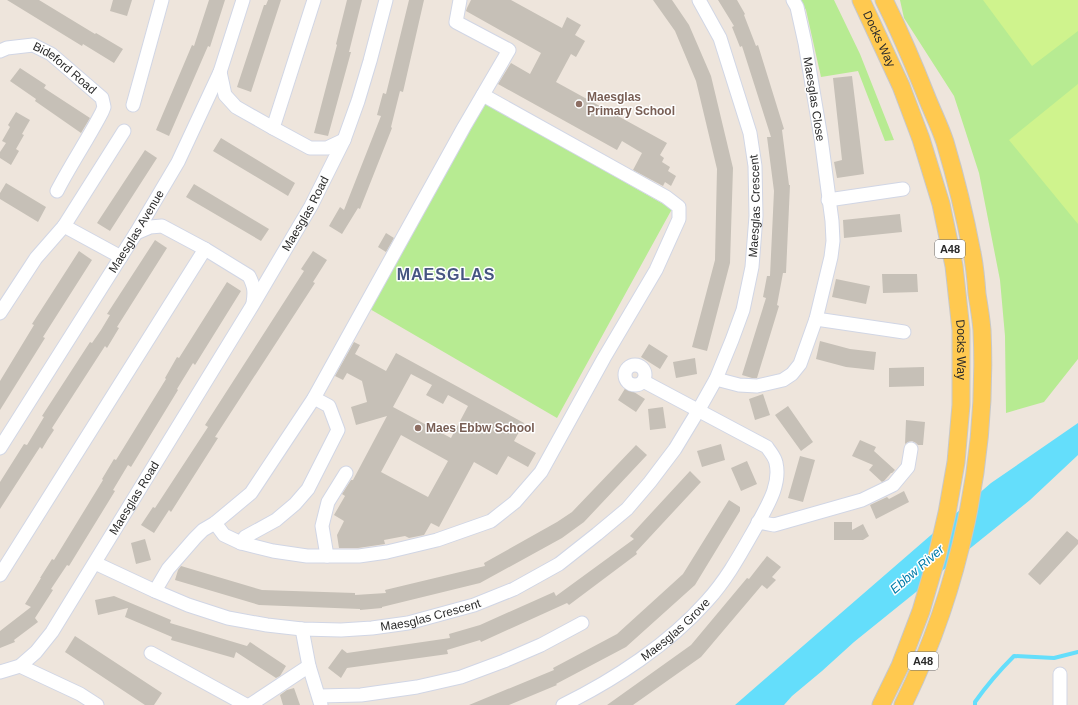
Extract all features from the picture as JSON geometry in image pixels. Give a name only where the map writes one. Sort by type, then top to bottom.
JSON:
[{"type":"main road","name":"Docks Way","points":[[861,0],[900,86],[921,139],[941,204],[954,266],[961,330],[961,405],[956,462],[947,513],[937,556],[920,611],[900,666],[881,705]]},
{"type":"main road","name":"Docks Way","points":[[884,0],[899,31],[944,140],[962,206],[973,255],[982,329],[982,390],[979,435],[973,489],[962,545],[941,615],[915,680],[903,705]]},
{"type":"street","points":[[133,105],[162,0]]},
{"type":"street","name":"Maesglas Avenue","points":[[0,448],[121,258],[178,162],[220,72],[243,0]]},
{"type":"street","points":[[273,128],[314,0]]},
{"type":"street","name":"Maesglas Road","points":[[0,672],[20,666],[36,652],[52,632],[252,306],[311,206],[344,140],[366,75],[386,0]]},
{"type":"street","points":[[155,591],[168,569],[194,538],[203,530],[215,523],[251,493],[314,398],[509,50],[456,22],[460,0]]},
{"type":"street","name":"Maesglas Crescent","points":[[95,563],[188,605],[228,618],[302,629],[341,630],[372,628],[408,622],[474,605],[514,589],[559,564],[627,509],[675,449],[716,379],[743,310],[752,267],[756,216],[755,166],[750,133],[720,38],[699,0]]},
{"type":"street","name":"Maesglas Close","points":[[716,379],[739,385],[757,386],[783,380],[792,374],[800,364],[816,319],[831,257],[833,241],[832,221],[828,200],[821,138],[805,43],[793,0]]},
{"type":"street","name":"Bideford Road","points":[[0,51],[7,48],[33,45],[51,54],[102,98],[104,107],[102,112],[87,141],[64,177],[57,191]]},
{"type":"street","points":[[220,72],[225,95],[236,107],[273,128],[310,148],[327,148],[344,140]]},
{"type":"street","points":[[215,523],[224,535],[241,543],[273,551],[307,556],[359,556],[387,552],[438,540],[491,521],[515,502],[541,472],[604,358],[656,270],[679,219],[679,207],[666,197],[483,95]]},
{"type":"street","points":[[0,313],[36,258],[64,226],[124,131]]},
{"type":"street","points":[[828,200],[903,189]]},
{"type":"street","points":[[64,226],[121,258]]},
{"type":"street","name":"Maesglas Road","points":[[136,233],[150,227],[162,226],[205,249],[249,276],[253,283],[255,293],[252,306]]},
{"type":"street","points":[[0,574],[205,249]]},
{"type":"street","points":[[816,319],[904,332]]},
{"type":"street","points":[[643,381],[698,411]]},
{"type":"street","points":[[241,543],[245,537],[276,520],[295,504],[308,489],[338,430],[329,406],[314,398]]},
{"type":"street","name":"Maesglas Grove","points":[[562,705],[580,697],[612,678],[654,650],[682,627],[708,601],[733,568],[772,497],[778,477],[776,461],[767,447],[698,411]]},
{"type":"street","points":[[758,522],[774,525],[862,500],[893,485],[908,467],[910,449]]},
{"type":"street","points":[[327,556],[322,526],[328,502],[346,473]]},
{"type":"street","points":[[302,629],[309,666],[320,701],[417,687],[461,677],[541,645],[582,623]]},
{"type":"street","points":[[151,653],[246,705]]},
{"type":"street","points":[[20,666],[80,694],[98,705]]},
{"type":"street","points":[[250,705],[309,666]]},
{"type":"street","points":[[1060,674],[1060,705]]},
{"type":"green space","points":[[801,0],[834,0],[860,54],[894,140],[885,141],[858,71],[821,77],[806,10]]},
{"type":"green space","points":[[900,0],[1078,0],[1078,359],[1044,402],[1006,413],[1005,336],[1000,280],[979,173],[954,96],[904,18]]},
{"type":"green space","points":[[983,0],[1078,0],[1078,31],[1032,66]]},
{"type":"green space","points":[[1078,84],[1078,224],[1009,140]]},
{"type":"green space","points":[[482,101],[672,209],[557,418],[363,305]]},
{"type":"water","name":"Ebbw River","points":[[1078,423],[1078,455],[1030,500],[854,642],[792,696],[784,705],[735,705],[991,483]]},
{"type":"building","points":[[7,0],[39,0],[123,49],[114,63],[83,44],[82,46]]},
{"type":"building","points":[[113,0],[132,0],[127,16],[110,11]]},
{"type":"building","points":[[209,0],[225,0],[210,47],[208,46],[169,136],[156,130],[192,45],[194,46]]},
{"type":"building","points":[[268,0],[281,0],[251,92],[237,87],[264,5],[266,5]]},
{"type":"building","points":[[347,0],[362,0],[349,52],[351,52],[328,136],[314,133]]},
{"type":"building","points":[[409,0],[424,0],[403,92],[400,91],[392,128],[360,209],[358,208],[342,234],[329,226],[340,207],[344,210],[381,116],[377,115],[383,93],[386,94]]},
{"type":"building","points":[[471,0],[511,0],[562,28],[567,17],[581,25],[575,35],[585,41],[576,57],[571,54],[556,82],[667,143],[660,155],[664,158],[662,162],[670,167],[668,171],[676,176],[671,186],[665,182],[663,186],[633,170],[642,153],[622,141],[617,150],[498,84],[511,63],[530,74],[541,53],[466,11]]},
{"type":"building","points":[[653,0],[672,0],[689,25],[711,76],[733,168],[730,263],[707,351],[692,347],[715,260],[717,169],[696,81],[675,31]]},
{"type":"building","points":[[718,0],[737,0],[745,14],[744,15],[756,46],[758,45],[784,129],[782,130],[790,185],[786,273],[783,273],[777,305],[779,306],[757,378],[742,375],[766,298],[763,297],[767,276],[770,276],[774,191],[767,137],[771,137],[742,46],[740,47],[732,27],[734,26]]},
{"type":"building","points":[[20,68],[46,85],[44,88],[90,118],[81,133],[35,101],[36,99],[10,81]]},
{"type":"building","points":[[852,76],[864,174],[837,178],[834,162],[842,160],[833,78]]},
{"type":"building","points":[[16,112],[30,120],[16,149],[19,151],[11,165],[0,158],[0,152],[6,143],[2,141],[10,127],[8,125]]},
{"type":"building","points":[[221,138],[295,183],[288,196],[213,151]]},
{"type":"building","points":[[145,150],[157,158],[110,231],[97,223]]},
{"type":"building","points":[[6,183],[46,207],[38,222],[0,199],[0,193]]},
{"type":"building","points":[[194,184],[269,229],[261,241],[186,197]]},
{"type":"building","points":[[900,214],[902,232],[844,238],[843,220]]},
{"type":"building","points":[[386,233],[394,238],[386,252],[378,247]]},
{"type":"building","points":[[155,240],[167,248],[117,327],[119,328],[107,348],[105,346],[52,428],[54,430],[42,449],[40,447],[0,509],[0,482],[24,444],[27,445],[44,417],[42,416],[90,342],[92,343],[101,330],[110,315],[107,314]]},
{"type":"building","points":[[79,251],[92,260],[43,337],[45,338],[0,410],[0,381],[34,325],[32,324]]},
{"type":"building","points":[[313,251],[327,260],[313,282],[315,283],[215,437],[218,438],[171,512],[169,510],[154,533],[141,525],[153,507],[155,508],[208,427],[205,425],[304,271],[301,269]]},
{"type":"building","points":[[882,274],[917,274],[918,292],[883,293]]},
{"type":"building","points":[[836,279],[870,286],[866,304],[832,297]]},
{"type":"building","points":[[227,282],[241,291],[195,365],[193,363],[131,467],[128,465],[113,490],[115,491],[69,566],[67,565],[51,589],[53,590],[35,618],[38,622],[14,640],[15,642],[0,648],[0,631],[31,607],[25,604],[40,578],[52,559],[54,560],[103,480],[102,479],[114,459],[116,460],[166,379],[165,378],[177,357],[179,358]]},
{"type":"building","points":[[820,341],[850,349],[876,352],[874,370],[846,367],[816,359]]},
{"type":"building","points":[[354,342],[360,345],[355,354],[386,371],[396,353],[524,423],[514,441],[536,453],[528,467],[508,456],[497,475],[474,462],[439,527],[431,523],[424,535],[409,538],[405,536],[384,540],[385,544],[358,548],[339,548],[337,535],[344,521],[334,515],[345,496],[342,494],[351,480],[353,480],[387,416],[356,425],[351,407],[367,402],[362,381],[347,373],[343,380],[335,376]],"holes":[[[411,374],[432,385],[426,395],[443,404],[448,395],[468,406],[451,438],[393,407]],[[401,435],[448,461],[428,497],[381,472]]]},
{"type":"building","points":[[649,344],[668,356],[660,369],[641,357]]},
{"type":"building","points":[[695,358],[697,374],[676,378],[673,362]]},
{"type":"building","points":[[924,367],[924,386],[889,387],[889,368]]},
{"type":"building","points":[[626,387],[645,399],[636,412],[618,400]]},
{"type":"building","points":[[763,394],[770,415],[755,420],[749,399]]},
{"type":"building","points":[[788,406],[813,442],[801,451],[775,415]]},
{"type":"building","points":[[663,407],[666,428],[650,430],[648,409]]},
{"type":"building","points":[[906,420],[925,422],[923,445],[918,445],[912,441],[905,444]]},
{"type":"building","points":[[860,440],[876,447],[874,451],[895,470],[884,481],[882,482],[869,470],[873,465],[852,456]]},
{"type":"building","points":[[721,444],[725,460],[702,467],[697,451]]},
{"type":"building","points":[[636,445],[647,455],[584,522],[562,538],[480,583],[382,608],[360,610],[259,605],[175,580],[181,566],[262,590],[355,593],[355,595],[386,593],[385,590],[485,566],[484,563],[572,512]]},
{"type":"building","points":[[800,456],[815,460],[803,502],[788,498]]},
{"type":"building","points":[[747,461],[757,484],[741,491],[731,468]]},
{"type":"building","points":[[690,471],[701,482],[636,552],[637,554],[569,605],[567,603],[481,642],[480,640],[447,650],[448,654],[347,668],[341,678],[328,668],[342,649],[347,653],[450,638],[449,634],[480,625],[554,592],[556,596],[634,539],[630,536]]},
{"type":"building","points":[[904,491],[909,502],[876,519],[870,505],[887,497],[889,499]]},
{"type":"building","points":[[729,500],[740,507],[740,511],[695,585],[626,647],[556,684],[557,685],[509,705],[469,705],[554,670],[553,668],[617,634],[683,574]]},
{"type":"building","points":[[834,522],[852,522],[852,530],[863,524],[869,536],[863,540],[834,540]]},
{"type":"building","points":[[1067,531],[1078,540],[1078,544],[1040,585],[1028,574]]},
{"type":"building","points":[[145,539],[151,560],[136,564],[131,543]]},
{"type":"building","points":[[767,556],[781,567],[772,577],[776,580],[767,589],[762,585],[701,657],[633,705],[607,705],[691,645],[747,578],[749,579]]},
{"type":"building","points":[[114,596],[171,620],[170,623],[247,646],[250,642],[286,666],[280,676],[276,678],[236,652],[234,658],[171,640],[172,637],[125,617],[128,608],[98,615],[95,600]]},
{"type":"building","points":[[75,636],[162,693],[154,705],[145,705],[65,652]]},
{"type":"building","points":[[294,688],[300,705],[283,705],[280,695],[287,690]]},
{"type":"waterway","points":[[975,705],[975,702],[984,690],[1014,656],[1054,658],[1078,652]]},
{"type":"place","name":"Maesglas Primary School","points":[[579,104]]},
{"type":"place","name":"Maes Ebbw School","points":[[418,428]]},
{"type":"district","name":"MAESGLAS","points":[[446,274]]}]
